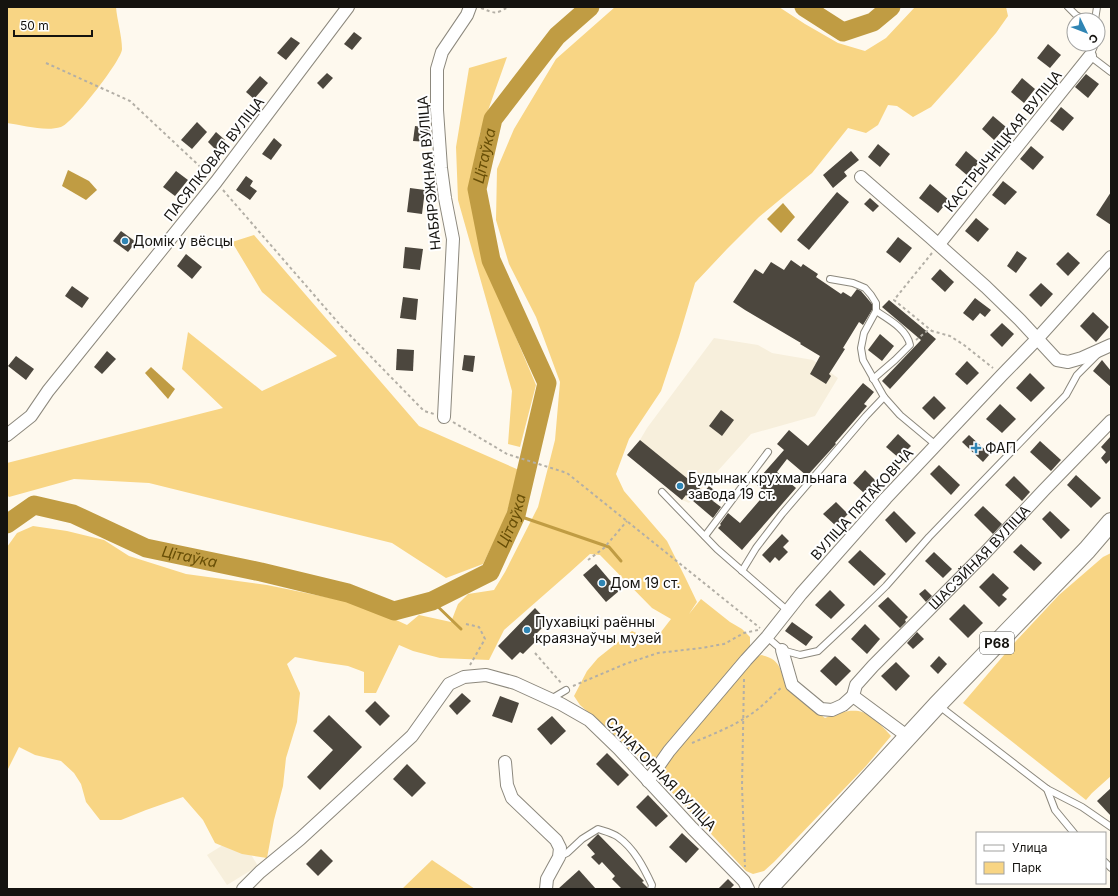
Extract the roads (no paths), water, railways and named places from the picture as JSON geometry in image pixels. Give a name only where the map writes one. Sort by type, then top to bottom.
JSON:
[{"type":"main road","name":"Р68","points":[[768,889],[937,704],[1087,550],[1111,522]]},
{"type":"street","name":"ПАСЯЛКОВАЯ ВУЛІЦА","points":[[7,435],[31,416],[48,391],[216,182],[348,7]]},
{"type":"street","name":"НАБЯРЭЖНАЯ ВУЛІЦА","points":[[444,417],[453,239],[444,198],[441,168],[437,110],[437,69],[442,52],[467,15],[470,7]]},
{"type":"street","name":"КАСТРЫЧНІЦКАЯ ВУЛІЦА","points":[[939,244],[1090,56]]},
{"type":"street","points":[[861,177],[939,244],[986,287],[1057,360],[1068,362],[1108,349]]},
{"type":"street","name":"ВУЛІЦА ПЯТАКОВІЧА","points":[[648,781],[669,751],[801,594],[886,498],[1037,339],[1111,257]]},
{"type":"street","name":"ШАСЭЙНАЯ ВУЛІЦА","points":[[853,696],[856,684],[1111,422]]},
{"type":"street","points":[[782,650],[792,685],[821,709],[832,710],[843,705],[853,696],[908,736]]},
{"type":"street","name":"САНАТОРНАЯ ВУЛІЦА","points":[[242,889],[300,839],[412,736],[449,684],[464,677],[486,675],[515,684],[561,704],[589,720],[619,749],[746,885]]},
{"type":"street","points":[[505,762],[507,785],[512,798],[556,840],[560,848],[559,857],[547,879],[546,889]]},
{"type":"lane","points":[[1092,52],[1090,56],[1111,72]]},
{"type":"lane","points":[[830,279],[853,283],[865,288],[871,294],[876,303],[876,311],[864,333],[861,348],[863,360],[884,397],[900,414],[936,445]]},
{"type":"lane","points":[[873,378],[895,360],[910,345],[909,339],[896,325],[876,311]]},
{"type":"lane","points":[[767,636],[782,650],[800,655],[818,651],[886,586],[934,531],[1066,395],[1077,375],[1108,349]]},
{"type":"lane","points":[[742,571],[756,548],[782,514],[884,397]]},
{"type":"lane","points":[[705,536],[768,452]]},
{"type":"lane","points":[[662,492],[742,571],[788,611]]},
{"type":"lane","points":[[551,700],[566,690]]},
{"type":"lane","points":[[937,704],[1047,789],[1082,807],[1111,827]]},
{"type":"lane","points":[[1047,789],[1055,810],[1073,832]]},
{"type":"lane","points":[[559,857],[567,853],[582,839],[598,829],[618,836],[632,850],[645,870],[652,885],[651,889]]},
{"type":"waterway","name":"Цітаўка","points":[[7,524],[34,505],[73,514],[146,548],[261,572],[348,593],[394,611],[432,601],[490,572],[516,515],[547,383],[491,260],[477,189],[493,119],[557,36],[590,7]]},
{"type":"waterway","name":"Цітаўка","points":[[804,7],[843,32],[873,22],[891,7]]},
{"type":"waterway","points":[[516,515],[609,547],[621,561]]},
{"type":"waterway","points":[[432,601],[461,629]]},
{"type":"place","name":"Домік у вёсцы","points":[[125,241]]},
{"type":"place","name":"ФАП","points":[[976,448]]},
{"type":"place","name":"Будынак крухмальнага завода 19 ст.","points":[[680,486]]},
{"type":"place","name":"Дом 19 ст.","points":[[602,583]]},
{"type":"place","name":"Пухавіцкі раённы краязнаўчы музей","points":[[527,630]]}]
